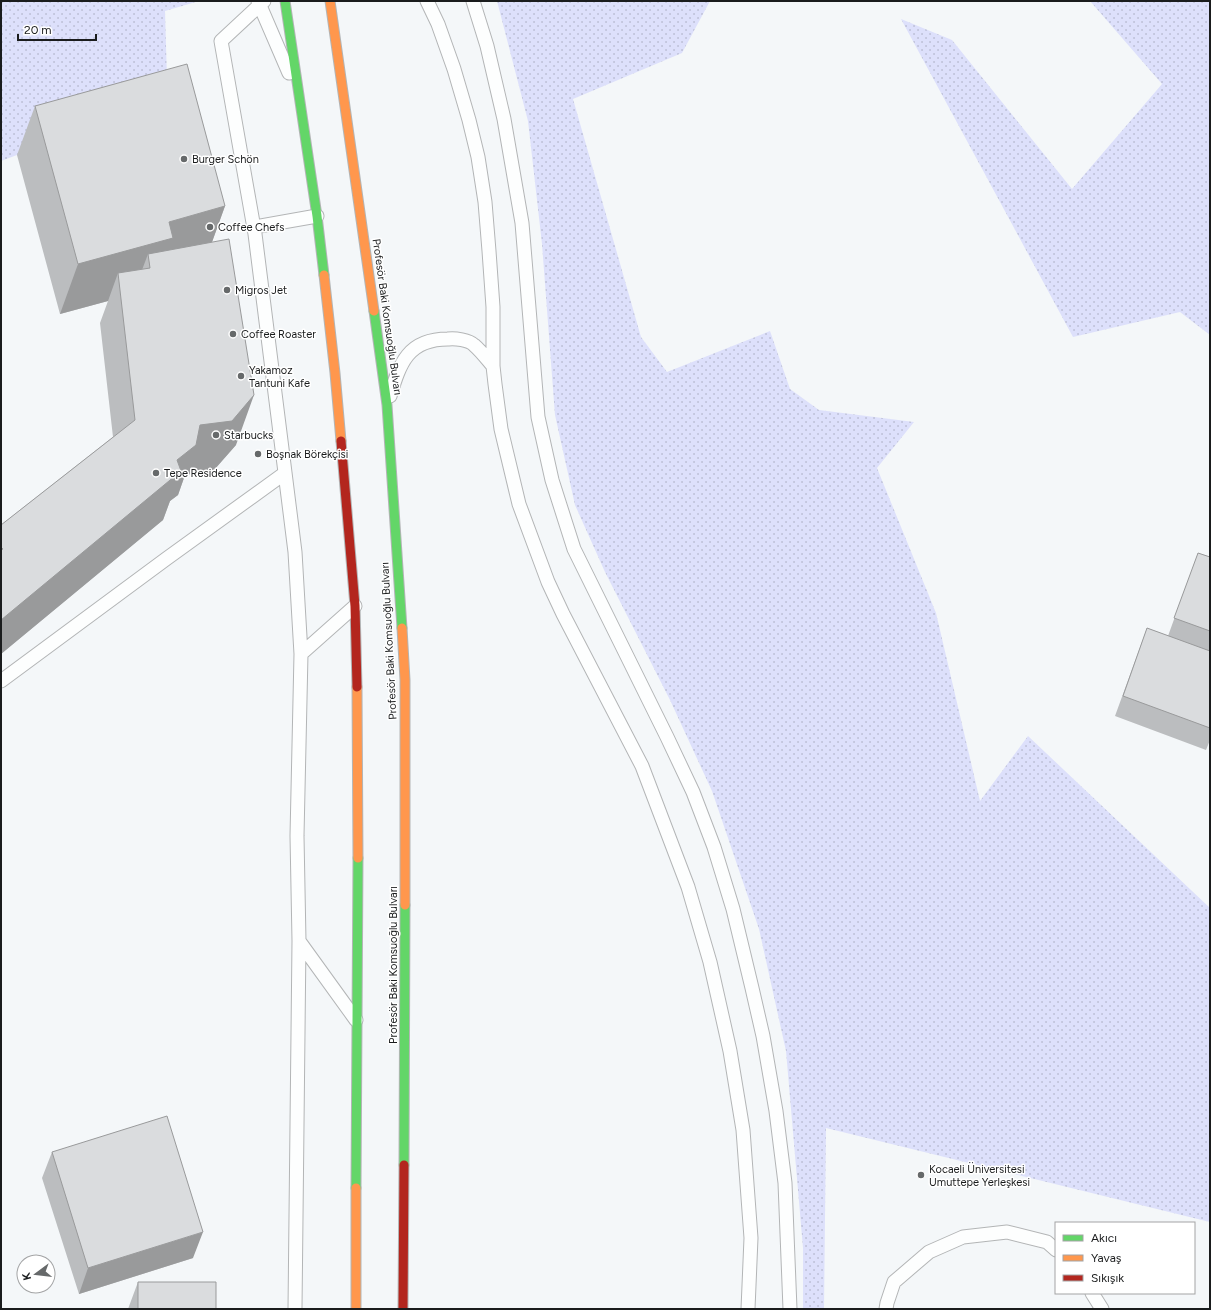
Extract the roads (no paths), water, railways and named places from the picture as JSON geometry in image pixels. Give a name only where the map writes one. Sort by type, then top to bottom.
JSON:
[{"type":"highway","points":[[285,1],[317,216],[335,373],[354,606],[358,713],[356,1309]]},
{"type":"highway","name":"Profesör Baki Komsuoğlu Bulvarı","points":[[330,1],[387,405],[405,680],[403,1309]]},
{"type":"lane","points":[[427,1],[438,24],[454,69],[478,157],[485,202],[489,251],[493,307],[493,366],[503,436],[519,504],[548,582],[563,614],[642,766],[688,887],[710,962],[730,1051],[743,1130],[751,1238],[748,1309]]},
{"type":"lane","points":[[472,1],[487,46],[504,119],[522,223],[538,417],[552,480],[574,548],[693,792],[716,854],[752,988],[769,1074],[786,1183],[790,1309]]},
{"type":"lane","points":[[295,1309],[299,941],[297,836],[302,654],[295,552],[254,227],[221,41],[260,2],[300,98]]},
{"type":"lane","points":[[254,227],[317,216]]},
{"type":"lane","points":[[387,405],[396,375],[407,354],[420,344],[438,339],[453,338],[473,344],[493,366]]},
{"type":"lane","points":[[1,681],[285,473]]},
{"type":"lane","points":[[302,654],[354,606]]},
{"type":"lane","points":[[299,941],[357,1022]]},
{"type":"lane","points":[[886,1309],[894,1282],[929,1252],[962,1237],[1007,1232],[1047,1242],[1055,1249]]},
{"type":"lane","points":[[1093,1294],[1102,1309]]},
{"type":"place","name":"Burger Schön","points":[[184,159]]},
{"type":"place","name":"Coffee Chefs","points":[[210,227]]},
{"type":"place","name":"Migros Jet","points":[[227,290]]},
{"type":"place","name":"Coffee Roaster","points":[[233,334]]},
{"type":"place","name":"Yakamoz Tantuni Kafe","points":[[241,376]]},
{"type":"place","name":"Starbucks","points":[[216,435]]},
{"type":"place","name":"Boşnak Börekçisi","points":[[258,454]]},
{"type":"place","name":"Tepe Residence","points":[[156,473]]},
{"type":"place","name":"Kocaeli Üniversitesi Umuttepe Yerleşkesi","points":[[921,1175]]}]
